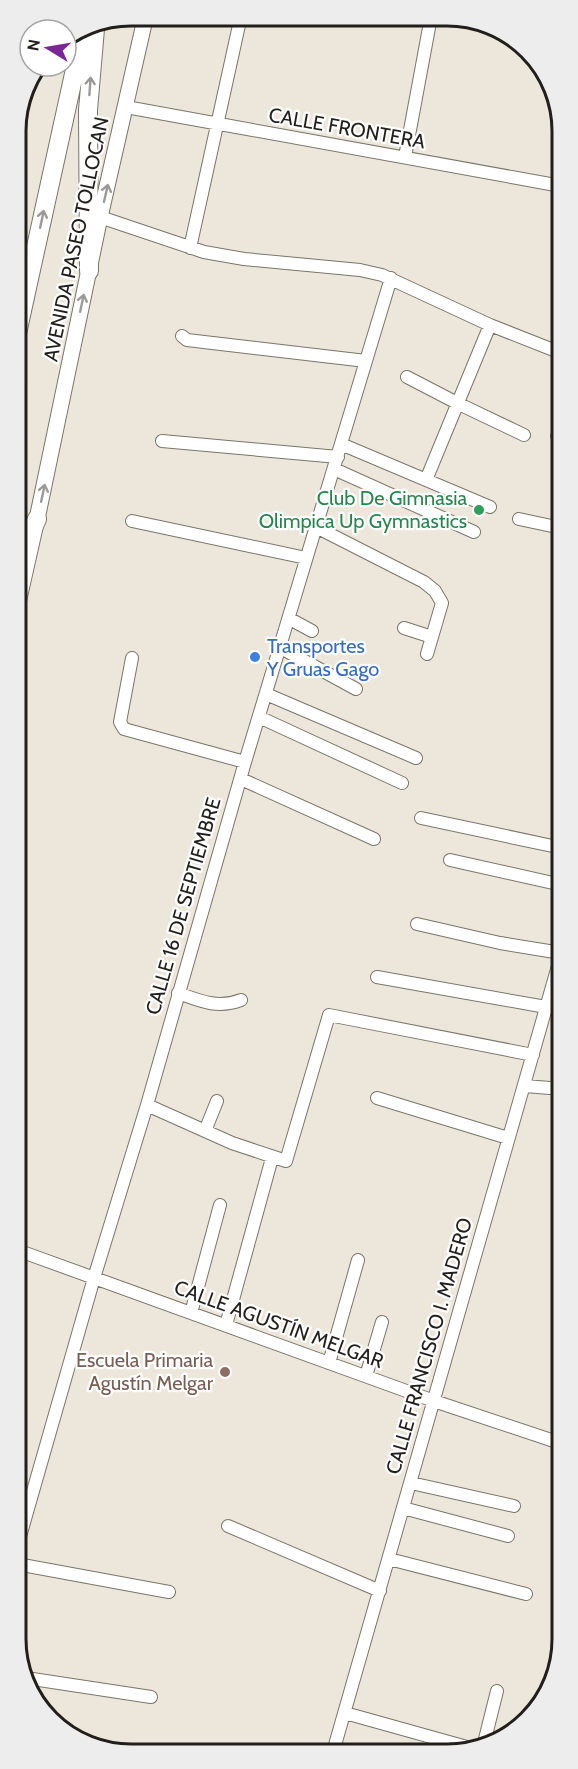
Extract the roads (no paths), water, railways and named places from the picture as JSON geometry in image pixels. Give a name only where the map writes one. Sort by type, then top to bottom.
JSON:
[{"type":"highway","points":[[89,271],[88,110],[95,32]]},
{"type":"highway","points":[[26,292],[81,39]]},
{"type":"highway","points":[[26,544],[37,519]]},
{"type":"main road","name":"AVENIDA PASEO TOLLOCAN","points":[[26,568],[100,218],[144,26]]},
{"type":"street","points":[[190,248],[239,26]]},
{"type":"street","points":[[405,158],[429,26]]},
{"type":"street","name":"CALLE FRONTERA","points":[[126,107],[552,184]]},
{"type":"street","points":[[100,218],[204,252],[244,259],[360,270],[392,278],[490,325],[552,349]]},
{"type":"street","name":"CALLE 16 DE SEPTIEMBRE","points":[[26,1516],[245,762],[392,278]]},
{"type":"street","points":[[426,480],[490,325]]},
{"type":"street","points":[[182,336],[187,340],[366,361]]},
{"type":"street","points":[[407,377],[524,435]]},
{"type":"street","points":[[162,441],[336,463],[474,532]]},
{"type":"street","points":[[341,444],[490,507]]},
{"type":"street","points":[[519,519],[552,526]]},
{"type":"street","points":[[132,521],[306,558]]},
{"type":"street","points":[[316,527],[404,571],[435,591],[442,603],[427,654]]},
{"type":"street","points":[[290,620],[312,631]]},
{"type":"street","points":[[404,628],[432,637]]},
{"type":"street","points":[[281,648],[356,689]]},
{"type":"street","points":[[132,658],[120,722],[124,729],[245,762]]},
{"type":"street","points":[[266,694],[416,758]]},
{"type":"street","points":[[259,717],[402,783]]},
{"type":"street","points":[[241,779],[374,838]]},
{"type":"street","points":[[421,818],[552,846]]},
{"type":"street","points":[[450,860],[552,883]]},
{"type":"street","points":[[417,924],[500,943],[552,951]]},
{"type":"street","points":[[378,977],[546,1007]]},
{"type":"street","name":"CALLE FRANCISCO I. MADERO","points":[[335,1744],[552,986]]},
{"type":"street","points":[[178,993],[216,1005],[241,1000]]},
{"type":"street","points":[[147,1105],[281,1161],[287,1160],[329,1014],[533,1055]]},
{"type":"street","points":[[525,1086],[552,1088]]},
{"type":"street","points":[[377,1098],[508,1138]]},
{"type":"street","points":[[205,1131],[217,1101]]},
{"type":"street","points":[[226,1325],[273,1158]]},
{"type":"street","points":[[191,1313],[220,1205]]},
{"type":"street","name":"CALLE AGUSTÍN MELGAR","points":[[26,1253],[434,1401],[552,1441]]},
{"type":"street","points":[[329,1363],[358,1260]]},
{"type":"street","points":[[366,1376],[382,1322]]},
{"type":"street","points":[[411,1483],[514,1506]]},
{"type":"street","points":[[403,1508],[508,1536]]},
{"type":"street","points":[[228,1526],[380,1591]]},
{"type":"street","points":[[389,1559],[526,1594]]},
{"type":"street","points":[[26,1566],[169,1592]]},
{"type":"street","points":[[34,1679],[151,1697]]},
{"type":"street","points":[[486,1736],[497,1691]]},
{"type":"street","points":[[345,1713],[453,1743]]},
{"type":"place","name":"Club De Gimnasia Olimpica Up Gymnastics","points":[[479,510]]},
{"type":"place","name":"Transportes Y Gruas Gago","points":[[255,657]]},
{"type":"place","name":"Escuela Primaria Agustín Melgar","points":[[225,1372]]}]
